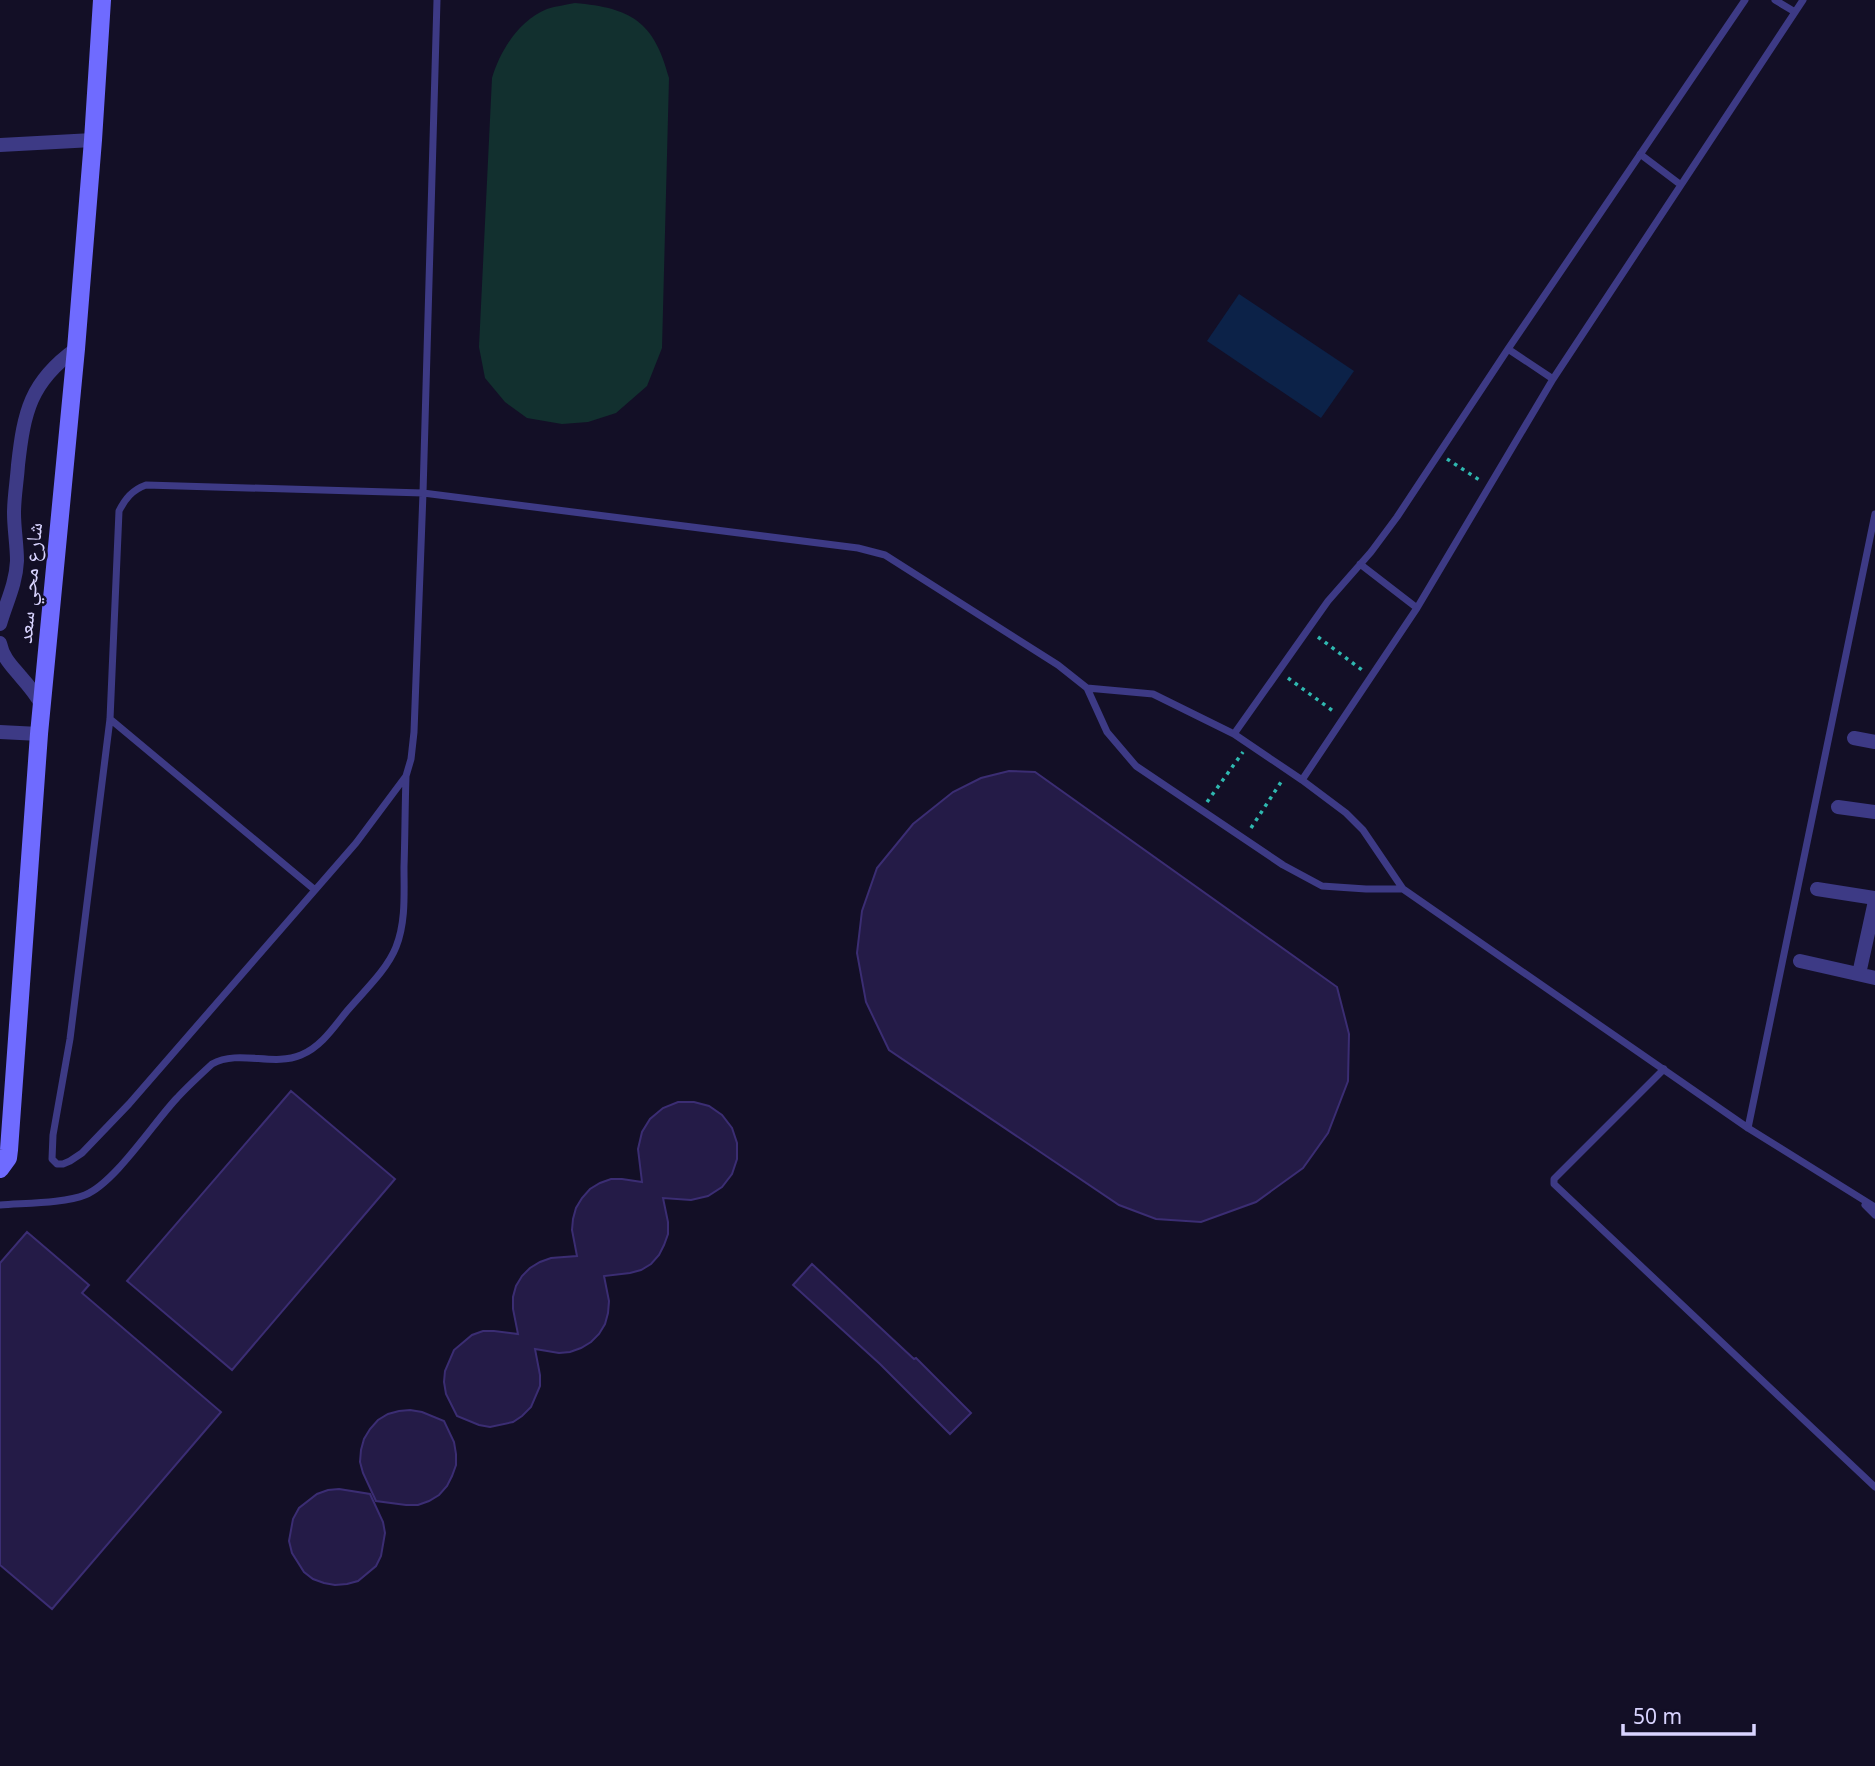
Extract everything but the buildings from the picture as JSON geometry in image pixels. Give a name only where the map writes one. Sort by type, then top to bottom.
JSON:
[{"type":"street","name":"شارع محي سعد","points":[[0,1169],[8,1158],[9,1150],[39,734],[76,349],[102,0]]},
{"type":"street","points":[[0,145],[93,140]]},
{"type":"street","points":[[0,624],[15,576],[17,547],[14,496],[25,415],[31,399],[50,371],[76,349]]},
{"type":"street","points":[[0,570],[15,576]]},
{"type":"street","points":[[0,643],[1,651],[9,664],[28,684],[42,705]]},
{"type":"street","points":[[0,732],[39,734]]},
{"type":"street","points":[[1854,738],[1875,741]]},
{"type":"street","points":[[1838,807],[1875,813]]},
{"type":"street","points":[[1817,889],[1875,900],[1859,974]]},
{"type":"street","points":[[1800,961],[1875,978]]},
{"type":"lane","points":[[0,1205],[68,1199],[91,1192],[111,1176],[177,1098],[218,1060],[239,1057],[274,1060],[303,1055],[319,1044],[380,973],[396,947],[404,913],[406,776],[414,732],[437,0]]},
{"type":"lane","points":[[1234,734],[1328,601],[1397,517],[1745,0]]},
{"type":"lane","points":[[1775,0],[1794,12]]},
{"type":"lane","points":[[1302,780],[1417,608],[1553,379],[1803,0]]},
{"type":"lane","points":[[1640,154],[1681,185]]},
{"type":"lane","points":[[1508,349],[1553,379]]},
{"type":"lane","points":[[406,776],[356,843],[129,1104],[82,1153],[63,1164],[57,1164],[52,1159],[52,1143],[70,1039],[110,719],[119,511],[125,499],[137,488],[146,485],[423,493],[858,548],[885,555],[1058,665],[1087,688],[1107,732],[1136,766],[1283,865],[1322,886],[1403,889]]},
{"type":"lane","points":[[1748,1128],[1875,514]]},
{"type":"lane","points":[[1360,564],[1417,608]]},
{"type":"lane","points":[[1087,688],[1153,694],[1234,734],[1346,813],[1363,831],[1403,889],[1748,1128],[1875,1208]]},
{"type":"lane","points":[[110,719],[314,890]]},
{"type":"lane","points":[[1664,1069],[1557,1176],[1554,1185],[1875,1487]]},
{"type":"lane","points":[[1860,1199],[1875,1215]]},
{"type":"path","points":[[1438,454],[1489,486]]},
{"type":"path","points":[[1307,630],[1372,677]]},
{"type":"path","points":[[1278,671],[1344,719]]},
{"type":"path","points":[[1202,810],[1248,744]]},
{"type":"path","points":[[1244,839],[1288,771]]},
{"type":"green space","points":[[575,3],[611,9],[637,21],[656,43],[669,78],[662,348],[647,386],[616,413],[588,422],[562,424],[527,418],[505,402],[485,378],[479,347],[492,78],[500,57],[519,29],[547,9]]},
{"type":"water","points":[[1239,294],[1354,371],[1321,418],[1207,341]]}]
